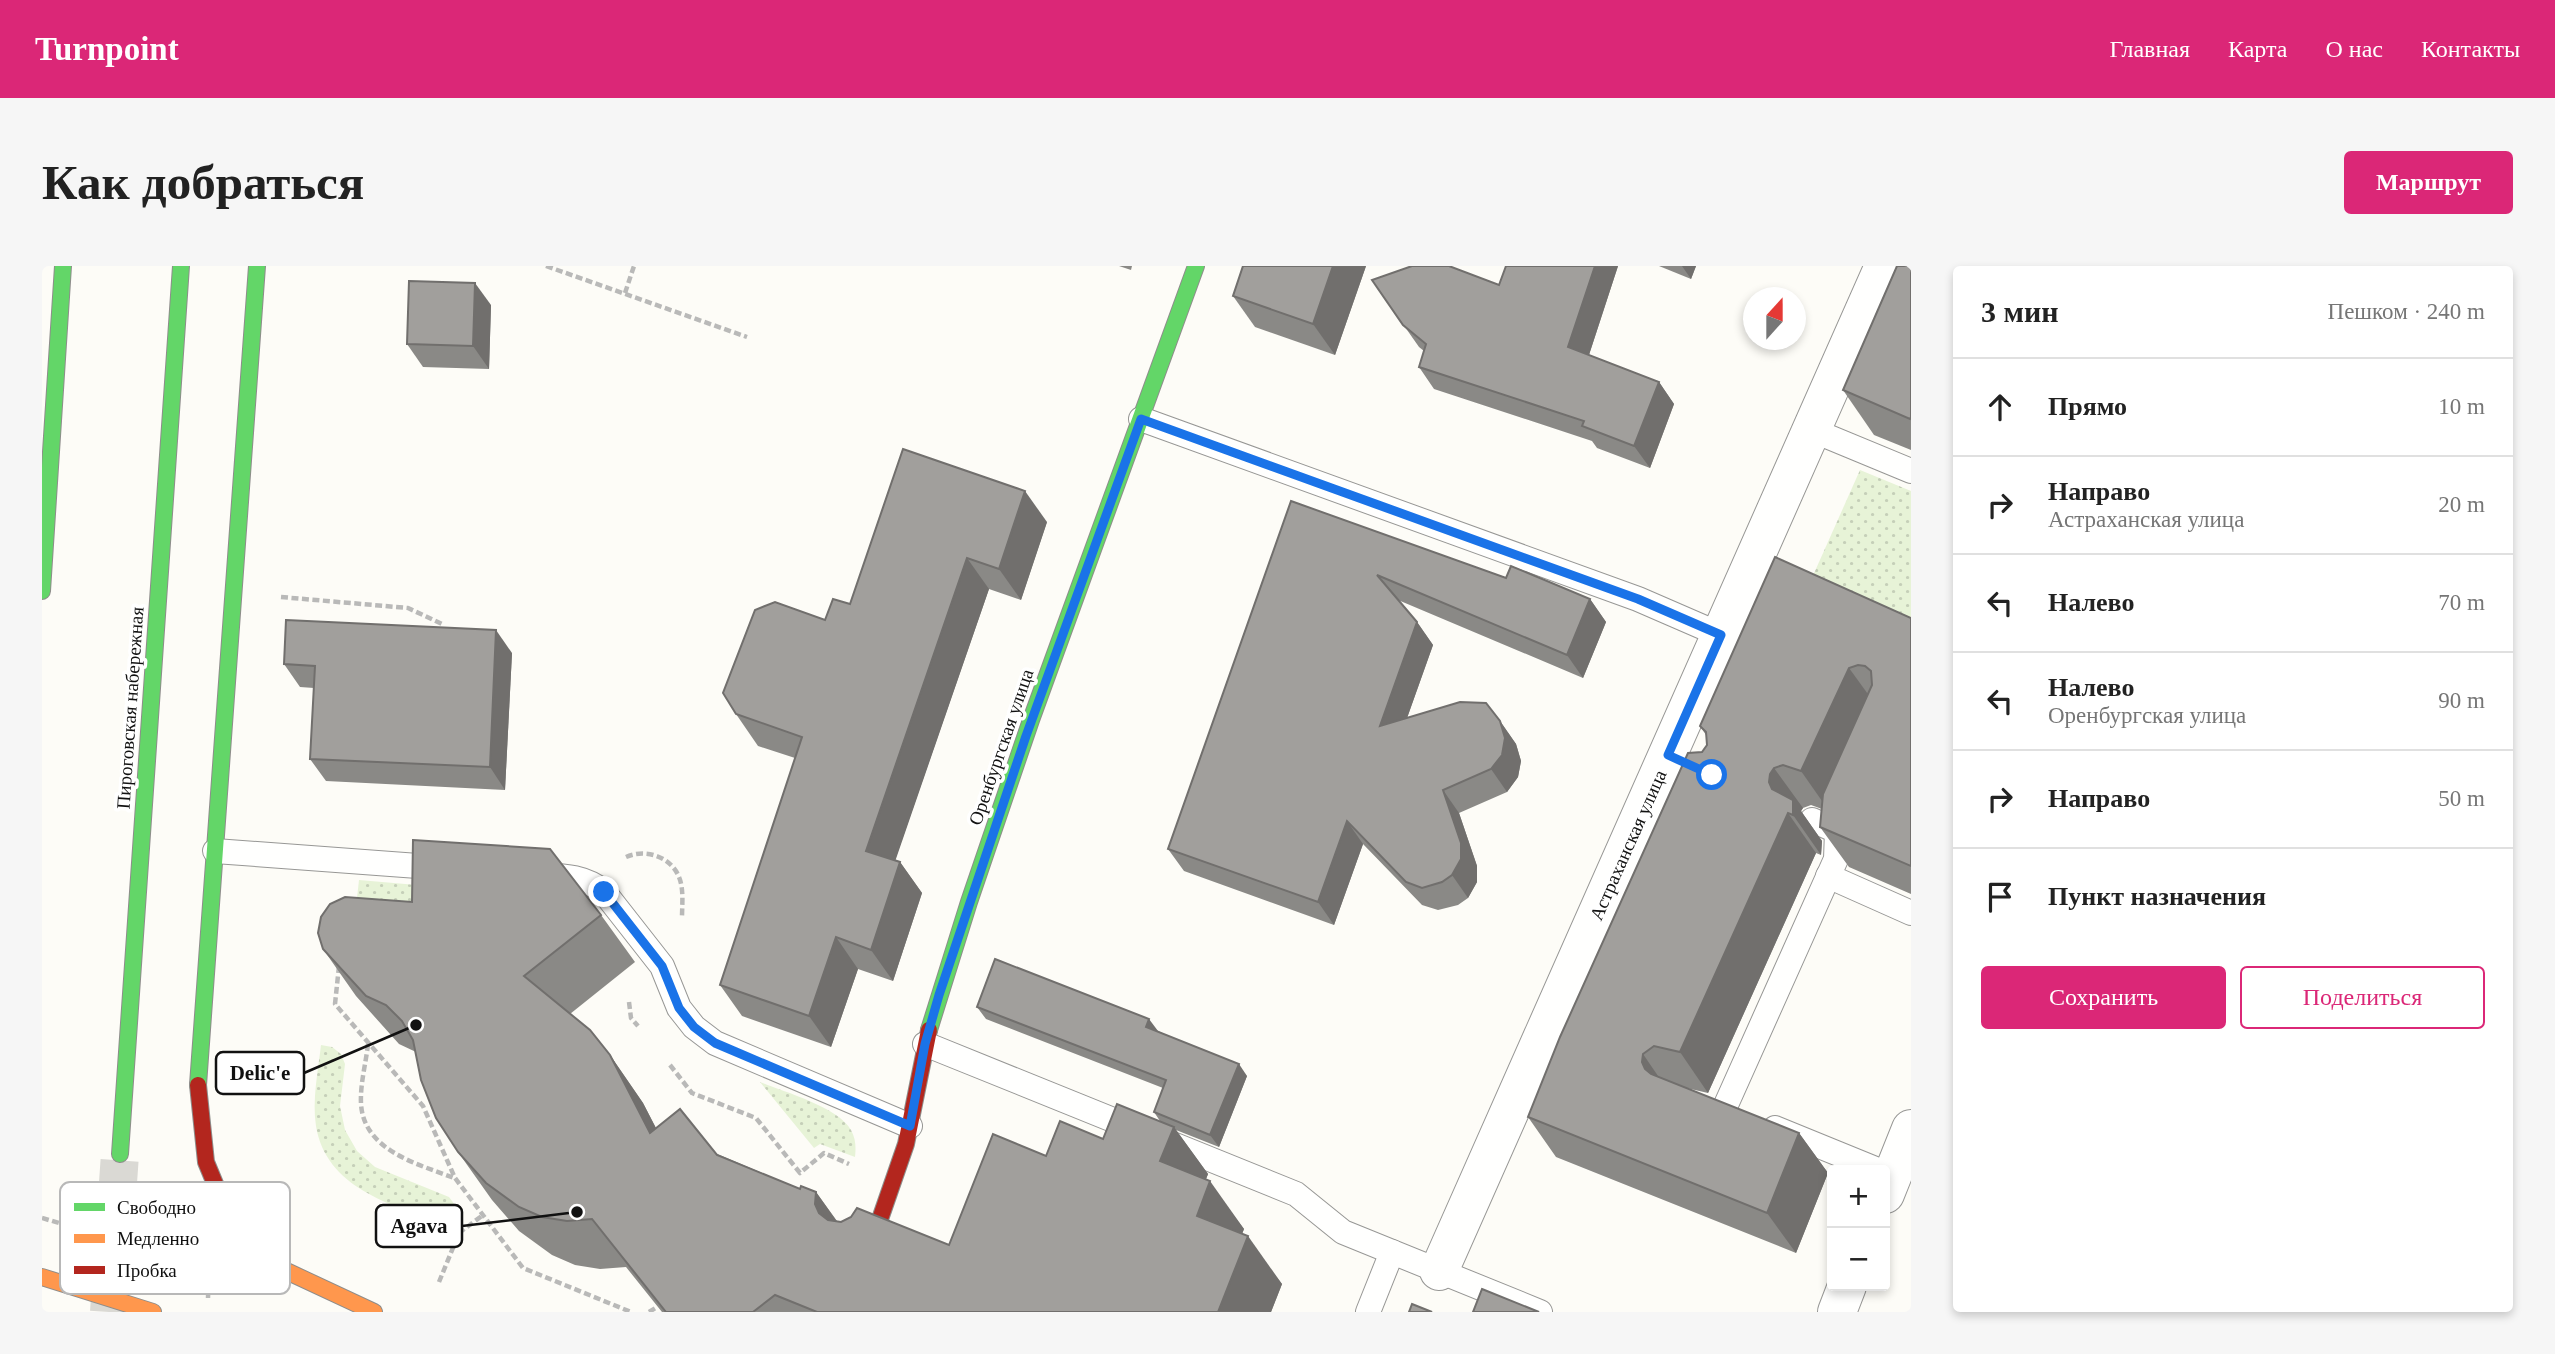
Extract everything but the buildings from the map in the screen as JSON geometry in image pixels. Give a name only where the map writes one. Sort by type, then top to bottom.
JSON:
[{"type":"main road","points":[[42,591],[63,266]]},
{"type":"main road","name":"Пироговская набережная","points":[[120,1154],[181,266]]},
{"type":"main road","points":[[214,1182],[206,1162],[197,1094],[257,266]]},
{"type":"main road","name":"Оренбургская улица","points":[[870,1248],[895,1184],[910,1126],[925,1044],[943,982],[1026,736],[1196,266]]},
{"type":"main road","points":[[290,1273],[374,1312]]},
{"type":"main road","points":[[42,1277],[60,1283]]},
{"type":"main road","points":[[96,1294],[153,1312]]},
{"type":"street","name":"Астраханская улица","points":[[1439,1271],[1679,760],[1721,635],[1884,266]]},
{"type":"street","points":[[1890,1169],[1911,1129]]},
{"type":"street","points":[[1837,1312],[1845,1291]]},
{"type":"lane","points":[[1141,419],[1638,599],[1721,635]]},
{"type":"lane","points":[[1812,430],[1911,471]]},
{"type":"lane","points":[[1853,1165],[1714,1108],[1836,859],[1838,831],[1854,794]]},
{"type":"lane","points":[[1812,820],[1838,831]]},
{"type":"lane","points":[[215,851],[468,870]]},
{"type":"lane","points":[[522,873],[576,877],[592,882],[604,892],[662,966],[679,1008],[694,1027],[715,1043],[910,1126]]},
{"type":"lane","points":[[1828,876],[1911,913]]},
{"type":"lane","points":[[925,1044],[1296,1194],[1343,1232],[1540,1312]]},
{"type":"lane","points":[[1368,1312],[1392,1252]]},
{"type":"path","points":[[546,266],[747,337]]},
{"type":"path","points":[[625,293],[634,266]]},
{"type":"path","points":[[277,597],[408,608],[442,624]]},
{"type":"path","points":[[619,860],[632,854],[647,853],[661,857],[672,866],[680,878],[682,918]]},
{"type":"path","points":[[340,957],[335,1004],[423,1106],[455,1178],[523,1268],[631,1312]]},
{"type":"path","points":[[368,1043],[361,1105],[367,1125],[379,1142],[395,1154],[455,1178]]},
{"type":"path","points":[[824,1153],[852,1165]]},
{"type":"path","points":[[439,1282],[459,1233],[483,1215]]},
{"type":"path","points":[[42,1218],[60,1223]]},
{"type":"path","points":[[208,1294],[208,1298]]},
{"type":"path","points":[[649,1312],[657,1307]]},
{"type":"green space","points":[[1860,470],[1911,491],[1911,646],[1803,598]]},
{"type":"green space","points":[[359,880],[440,887],[388,928],[355,916]]},
{"type":"green space","points":[[321,1045],[332,1047],[341,1054],[345,1064],[340,1106],[345,1130],[357,1151],[375,1167],[449,1197],[461,1213],[447,1224],[440,1224],[382,1201],[363,1191],[333,1165],[322,1147],[315,1116]]},
{"type":"green space","points":[[760,1082],[835,1114],[851,1130],[855,1157],[820,1144],[814,1148]]},
{"type":"tunnel","points":[[118,1182],[120,1154]]},
{"type":"tunnel","points":[[109,1312],[110,1294]]},
{"type":"traffic: fast","points":[[42,591],[63,266]]},
{"type":"traffic: fast","points":[[120,1154],[181,266]]},
{"type":"traffic: fast","points":[[198,1085],[257,266]]},
{"type":"traffic: fast","points":[[929,1030],[1031,720],[1196,266]]},
{"type":"traffic: slow","points":[[290,1273],[374,1312]]},
{"type":"traffic: slow","points":[[42,1277],[60,1283]]},
{"type":"traffic: slow","points":[[96,1294],[153,1312]]},
{"type":"traffic: jam","points":[[870,1248],[906,1144],[929,1030]]},
{"type":"traffic: jam","points":[[198,1085],[206,1162],[214,1182]]},
{"type":"place","name":"Delic'e","points":[[416,1025]]},
{"type":"place","name":"Agava","points":[[577,1212]]},
{"type":"route","points":[[604,892],[662,966],[679,1008],[694,1027],[715,1043],[910,1126],[925,1044],[939,995],[1026,736],[1141,419],[1638,599],[1721,635],[1668,755],[1712,775]]}]
